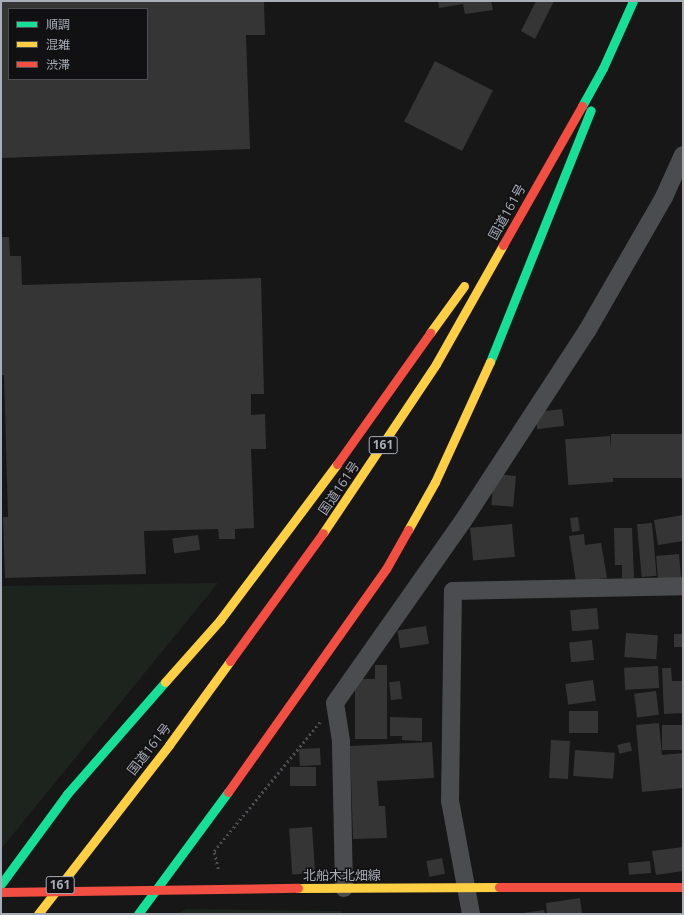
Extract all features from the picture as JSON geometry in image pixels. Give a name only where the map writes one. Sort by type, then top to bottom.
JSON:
[{"type":"main road","name":"国道161号","points":[[38,914],[81,856],[169,745],[352,492],[436,364],[603,68],[632,1]]},
{"type":"main road","points":[[497,234],[603,68]]},
{"type":"main road","points":[[138,914],[158,889],[386,569],[435,482],[470,410],[530,267],[585,129],[603,68]]},
{"type":"main road","points":[[1,884],[67,794],[239,595],[438,326],[472,274]]},
{"type":"main road","name":"北船木北畑線","points":[[1,892],[223,888],[683,886]]},
{"type":"street","points":[[344,888],[342,741],[335,703],[463,521],[588,331],[664,197],[683,154]]},
{"type":"street","points":[[471,914],[467,888],[460,864],[450,802],[454,591],[683,586]]},
{"type":"path","points":[[223,888],[214,851],[335,703]]},
{"type":"shaded area","points":[[218,583],[1,849],[1,586]]},
{"type":"shaded area","points":[[186,909],[341,911],[342,914],[178,914]]},
{"type":"building","points":[[1,1],[264,1],[265,35],[246,35],[250,149],[1,158]]},
{"type":"building","points":[[438,1],[491,1],[493,10],[465,14],[463,4],[439,8]]},
{"type":"building","points":[[536,1],[554,1],[535,39],[521,31]]},
{"type":"building","points":[[435,61],[493,91],[462,151],[404,122]]},
{"type":"building","points":[[1,237],[9,237],[10,256],[21,256],[22,285],[261,278],[264,394],[251,394],[251,415],[265,414],[266,449],[251,449],[254,528],[235,529],[235,539],[219,539],[218,529],[144,531],[146,574],[5,578],[3,517],[8,517],[4,375],[1,375]]},
{"type":"building","points":[[562,409],[564,426],[537,429],[535,412]]},
{"type":"building","points":[[611,434],[683,434],[683,478],[611,478]]},
{"type":"building","points":[[610,436],[613,482],[568,485],[565,439]]},
{"type":"building","points":[[494,474],[516,476],[513,507],[491,505]]},
{"type":"building","points":[[683,515],[683,541],[658,545],[654,520]]},
{"type":"building","points":[[578,517],[580,531],[572,532],[570,518]]},
{"type":"building","points":[[652,523],[657,576],[642,577],[637,524]]},
{"type":"building","points":[[512,524],[515,557],[473,561],[470,528]]},
{"type":"building","points":[[614,528],[632,528],[634,578],[622,578],[622,565],[615,565]]},
{"type":"building","points":[[584,534],[585,545],[601,543],[607,578],[576,582],[569,536]]},
{"type":"building","points":[[198,535],[200,550],[174,553],[172,539]]},
{"type":"building","points":[[679,554],[681,578],[658,580],[656,556]]},
{"type":"building","points":[[597,608],[599,629],[572,631],[570,610]]},
{"type":"building","points":[[426,626],[429,644],[400,648],[397,631]]},
{"type":"building","points":[[626,633],[658,635],[656,659],[624,657]]},
{"type":"building","points":[[674,634],[683,634],[683,647],[674,647]]},
{"type":"building","points":[[592,640],[594,660],[571,662],[569,642]]},
{"type":"building","points":[[375,665],[387,665],[387,739],[355,739],[355,679],[375,679]]},
{"type":"building","points":[[658,666],[659,688],[625,690],[624,668]]},
{"type":"building","points":[[662,668],[671,668],[672,681],[683,681],[683,713],[664,714]]},
{"type":"building","points":[[593,680],[596,701],[568,705],[565,684]]},
{"type":"building","points":[[400,681],[402,699],[391,700],[389,682]]},
{"type":"building","points":[[656,691],[659,715],[637,718],[634,694]]},
{"type":"building","points":[[569,711],[598,711],[598,733],[569,733]]},
{"type":"building","points":[[390,717],[422,718],[422,741],[402,740],[402,736],[390,736]]},
{"type":"building","points":[[659,723],[662,755],[683,753],[683,788],[642,792],[636,725]]},
{"type":"building","points":[[662,725],[683,725],[683,750],[662,750]]},
{"type":"building","points":[[551,740],[570,741],[568,779],[549,778]]},
{"type":"building","points":[[432,742],[434,778],[377,781],[379,806],[385,806],[387,838],[353,839],[350,746]]},
{"type":"building","points":[[630,742],[632,751],[619,754],[617,745]]},
{"type":"building","points":[[320,748],[321,765],[300,766],[299,749]]},
{"type":"building","points":[[575,750],[615,753],[613,779],[573,776]]},
{"type":"building","points":[[290,767],[316,767],[316,786],[290,786]]},
{"type":"building","points":[[312,827],[315,873],[292,874],[289,829]]},
{"type":"building","points":[[683,847],[683,871],[656,875],[652,851]]},
{"type":"building","points":[[442,858],[445,874],[429,877],[426,861]]},
{"type":"building","points":[[650,861],[651,873],[629,875],[628,863]]},
{"type":"building","points":[[580,898],[582,914],[547,914],[546,903]]},
{"type":"building","points":[[544,910],[545,914],[523,914],[523,913]]},
{"type":"traffic: fast","points":[[582,106],[603,68],[633,1]]},
{"type":"traffic: fast","points":[[490,362],[591,110]]},
{"type":"traffic: fast","points":[[1,884],[67,794],[165,682]]},
{"type":"traffic: fast","points":[[138,914],[228,792]]},
{"type":"traffic: slow","points":[[323,533],[436,364],[503,245]]},
{"type":"traffic: slow","points":[[430,333],[464,286]]},
{"type":"traffic: slow","points":[[408,530],[435,482],[490,362]]},
{"type":"traffic: slow","points":[[165,682],[220,620],[337,464]]},
{"type":"traffic: slow","points":[[38,914],[169,745],[230,661]]},
{"type":"traffic: slow","points":[[298,888],[499,887]]},
{"type":"traffic: jam","points":[[503,245],[582,106]]},
{"type":"traffic: jam","points":[[337,464],[430,333]]},
{"type":"traffic: jam","points":[[228,792],[386,569],[408,530]]},
{"type":"traffic: jam","points":[[230,661],[323,533]]},
{"type":"traffic: jam","points":[[499,887],[683,887]]},
{"type":"traffic: jam","points":[[1,892],[298,888]]}]
